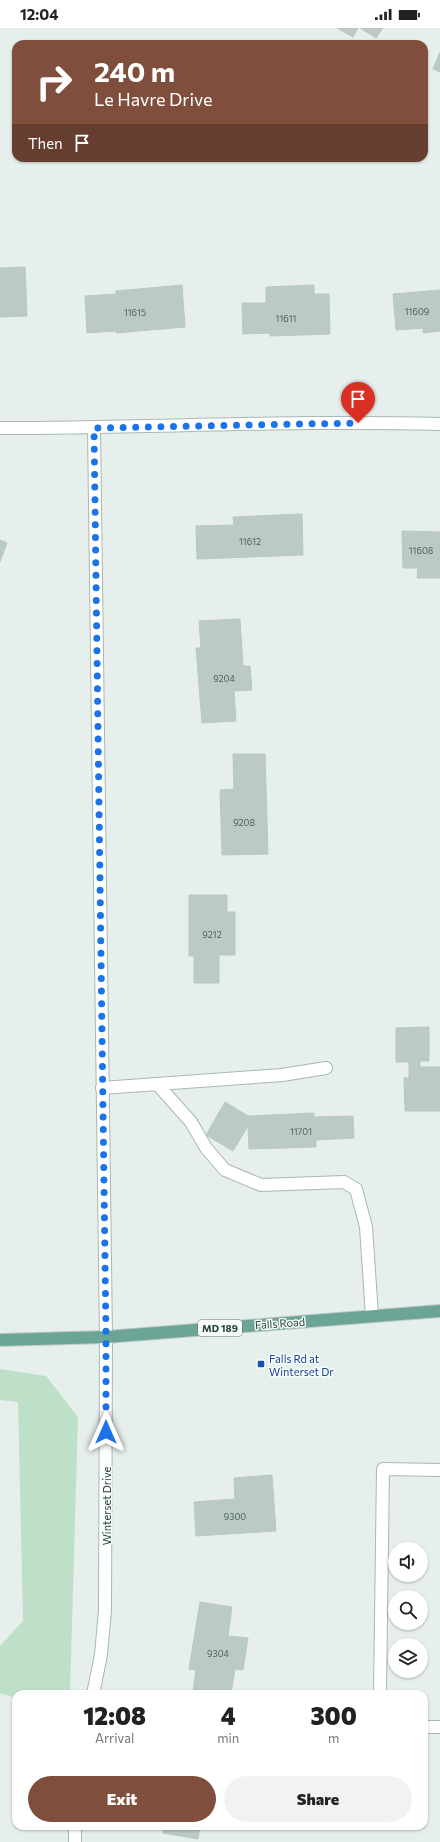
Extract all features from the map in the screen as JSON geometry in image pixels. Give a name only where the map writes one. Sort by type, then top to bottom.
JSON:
[{"type":"main road","name":"Falls Road","points":[[0,1340],[106,1336],[440,1311]]},
{"type":"street","points":[[0,428],[94,428],[389,422],[440,424]]},
{"type":"street","name":"Winterset Drive","points":[[94,428],[106,1336],[105,1610],[101,1655],[94,1690]]},
{"type":"street","points":[[102,1088],[282,1075],[326,1068]]},
{"type":"street","points":[[158,1085],[191,1122],[206,1148],[225,1170],[261,1185],[344,1182],[356,1190],[366,1227],[372,1316]]},
{"type":"street","points":[[380,1690],[383,1469],[440,1470]]},
{"type":"street","points":[[428,1727],[440,1727]]},
{"type":"street","points":[[75,1830],[75,1842]]},
{"type":"green space","points":[[0,1369],[46,1376],[78,1417],[70,1690],[12,1690],[12,1697],[0,1693],[0,1646],[23,1621],[18,1402],[0,1400]]},
{"type":"building","points":[[337,28],[358,28],[353,37]]},
{"type":"building","points":[[360,28],[383,28],[376,38]]},
{"type":"building","points":[[440,52],[440,72],[433,69]]},
{"type":"building","points":[[25,267],[27,316],[0,317],[0,268]]},
{"type":"building","points":[[182,285],[185,327],[116,333],[116,331],[87,333],[85,296],[116,294],[116,291]]},
{"type":"building","points":[[314,285],[314,294],[329,294],[330,334],[270,336],[270,333],[243,334],[242,303],[266,303],[266,287]]},
{"type":"building","points":[[440,290],[440,331],[423,333],[423,328],[396,330],[393,294]]},
{"type":"building","points":[[302,514],[303,555],[197,559],[196,526],[234,525],[233,517]]},
{"type":"building","points":[[402,531],[440,532],[440,578],[417,578],[418,568],[403,568]]},
{"type":"building","points":[[0,540],[7,543],[0,562]]},
{"type":"building","points":[[240,619],[243,666],[250,666],[252,690],[234,691],[236,721],[202,723],[196,648],[201,648],[199,621]]},
{"type":"building","points":[[233,754],[265,754],[268,854],[222,855],[220,790],[234,789]]},
{"type":"building","points":[[189,895],[227,895],[227,912],[235,912],[235,955],[219,955],[219,983],[194,983],[194,956],[189,956]]},
{"type":"building","points":[[429,1027],[429,1061],[420,1061],[420,1067],[440,1067],[440,1111],[405,1111],[404,1078],[409,1078],[409,1062],[396,1062],[396,1028]]},
{"type":"building","points":[[225,1102],[248,1116],[314,1113],[314,1117],[353,1116],[354,1138],[316,1140],[316,1147],[249,1149],[248,1126],[233,1151],[206,1135]]},
{"type":"building","points":[[272,1475],[276,1531],[196,1536],[194,1502],[235,1499],[234,1478]]},
{"type":"building","points":[[200,1602],[232,1607],[228,1636],[248,1638],[243,1670],[235,1669],[232,1690],[193,1690],[196,1670],[189,1669]]},
{"type":"building","points":[[163,1830],[199,1830],[198,1839],[163,1833]]},
{"type":"place","name":"Falls Rd at Winterset Dr","points":[[261,1364]]},
{"type":"route","points":[[106,1432],[94,428],[358,423]]}]
